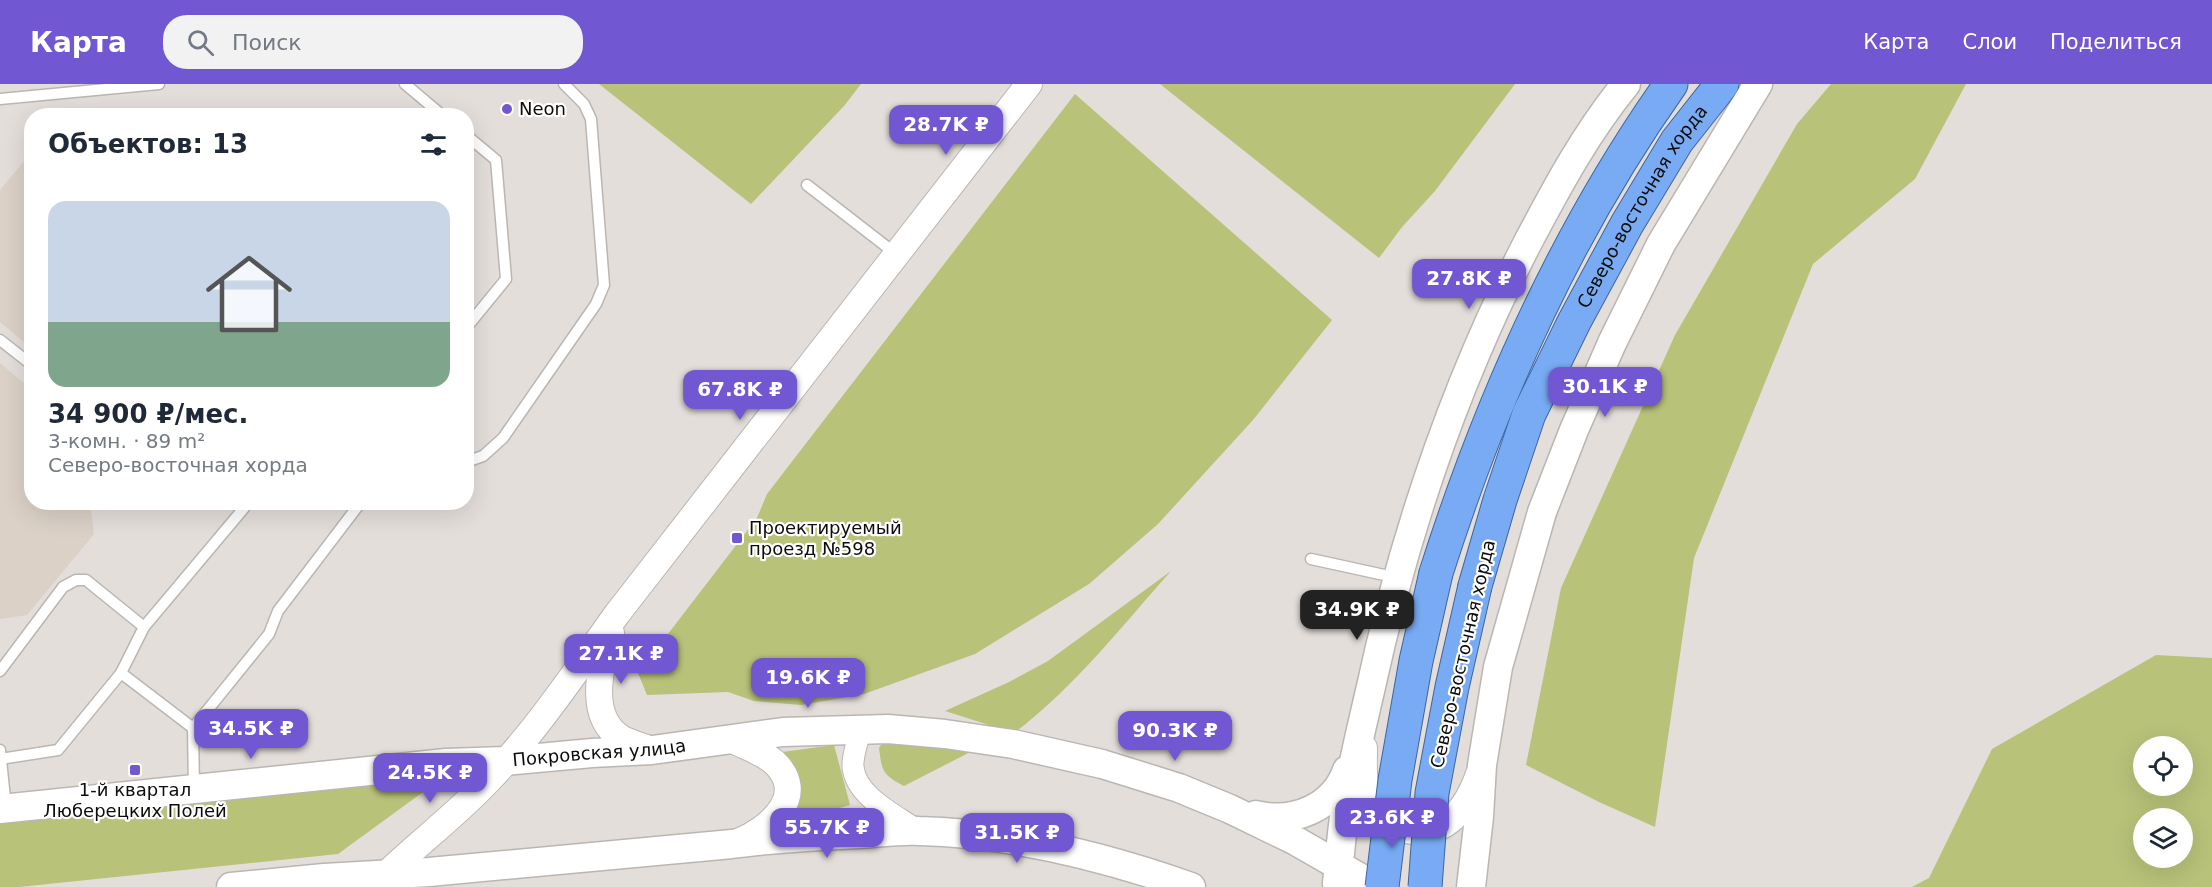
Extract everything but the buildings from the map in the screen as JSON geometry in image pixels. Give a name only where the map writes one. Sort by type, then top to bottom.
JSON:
[{"type":"highway","points":[[1382,887],[1395,780],[1416,662],[1436,573],[1462,492],[1540,307],[1597,199],[1671,84]]},
{"type":"highway","name":"Северо-восточная хорда","points":[[1425,887],[1432,793],[1452,687],[1475,586],[1500,500],[1529,414],[1574,322],[1627,224],[1677,141],[1722,84]]},
{"type":"main road","points":[[1338,876],[1347,798],[1386,618],[1418,508],[1460,389],[1502,293],[1564,175],[1609,104],[1626,84]]},
{"type":"main road","points":[[1471,887],[1482,765],[1498,667],[1542,512],[1574,430],[1612,343],[1661,244],[1758,84]]},
{"type":"main road","points":[[1230,809],[1268,818],[1293,817],[1325,803],[1344,778],[1364,717]]},
{"type":"main road","name":"Покровская улица","points":[[3,809],[429,764],[505,762],[592,753],[652,750],[783,732],[888,729],[945,734],[1013,744],[1102,764],[1179,788],[1230,809]]},
{"type":"main road","points":[[1230,809],[1296,841],[1338,876],[1376,887]]},
{"type":"main road","points":[[236,887],[380,881],[776,838],[918,831],[1005,838],[1071,850],[1152,873],[1191,887]]},
{"type":"street","points":[[380,881],[411,850],[476,794],[505,762],[555,699],[617,614],[1029,84]]},
{"type":"street","points":[[617,614],[599,675],[601,709],[609,725],[621,738],[652,750]]},
{"type":"street","points":[[1364,717],[1365,785],[1372,808],[1384,821],[1398,828],[1418,832],[1434,830],[1453,818],[1463,808],[1474,788],[1482,765]]},
{"type":"street","points":[[860,730],[853,766],[860,786],[876,802],[918,831]]},
{"type":"street","points":[[732,844],[752,837],[773,822],[787,794],[784,776],[779,767],[762,754],[733,740]]},
{"type":"lane","points":[[0,99],[159,84]]},
{"type":"lane","points":[[405,84],[434,108]]},
{"type":"lane","points":[[474,459],[483,456],[503,438],[596,304],[604,285],[591,119],[584,104],[564,84]]},
{"type":"lane","points":[[474,142],[496,160],[506,279],[474,318]]},
{"type":"lane","points":[[807,185],[897,254]]},
{"type":"lane","points":[[0,340],[24,359]]},
{"type":"lane","points":[[3,809],[0,756],[58,750],[121,673],[144,627],[242,510]]},
{"type":"lane","points":[[194,789],[192,728],[269,634],[278,611],[356,510]]},
{"type":"lane","points":[[1311,560],[1398,578]]},
{"type":"lane","points":[[0,671],[63,587],[76,580],[86,580],[144,627]]},
{"type":"lane","points":[[121,673],[192,728]]},
{"type":"shaded area","points":[[24,161],[24,342],[0,322],[0,190]]},
{"type":"shaded area","points":[[0,363],[24,383],[24,510],[91,510],[94,534],[27,615],[0,619]]},
{"type":"green space","points":[[599,84],[861,84],[844,106],[751,204]]},
{"type":"green space","points":[[1160,84],[1515,84],[1435,191],[1402,227],[1379,258]]},
{"type":"green space","points":[[1831,84],[1966,84],[1915,179],[1813,264],[1694,558],[1655,827],[1526,765],[1561,588],[1675,335],[1797,124]]},
{"type":"green space","points":[[1075,94],[1332,320],[1253,420],[1158,524],[1089,584],[975,654],[864,694],[801,705],[754,701],[728,692],[647,695],[638,673],[757,518],[767,494]]},
{"type":"green space","points":[[1171,571],[1077,677],[1014,733],[945,711],[1009,682],[1048,661]]},
{"type":"green space","points":[[2156,655],[2212,658],[2212,887],[1912,887],[1929,878],[1992,749]]},
{"type":"green space","points":[[888,734],[982,746],[904,786],[885,772],[881,763],[879,748]]},
{"type":"green space","points":[[834,745],[850,805],[783,824],[775,753]]},
{"type":"green space","points":[[423,779],[423,792],[338,854],[19,887],[0,887],[0,818]]},
{"type":"place","name":"Neon","points":[[507,109]]},
{"type":"place","name":"Проектируемый проезд №598","points":[[737,538]]},
{"type":"place","name":"1-й квартал Люберецких Полей","points":[[135,770]]}]
